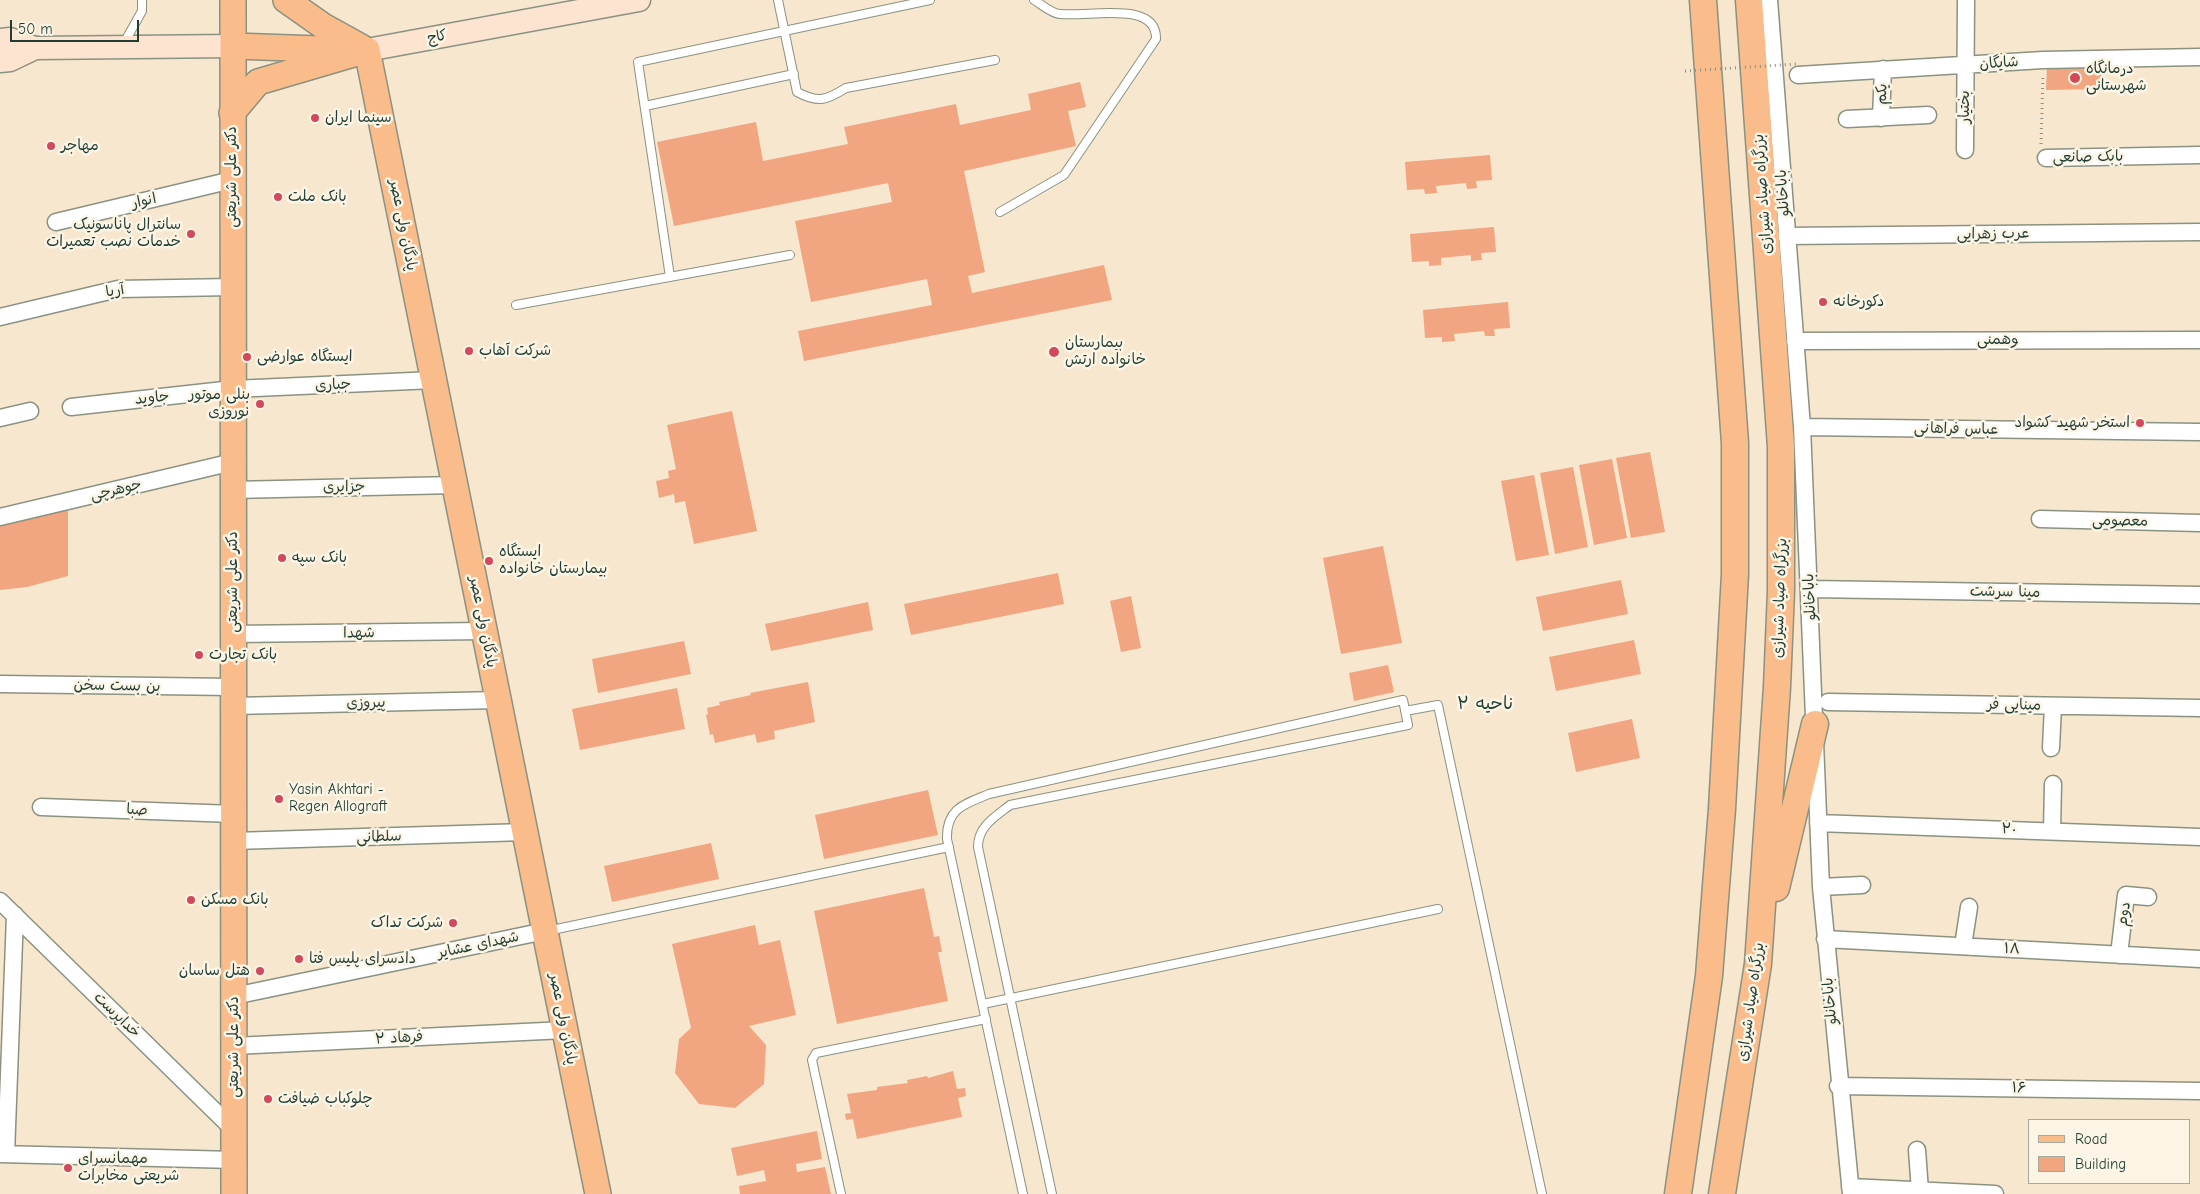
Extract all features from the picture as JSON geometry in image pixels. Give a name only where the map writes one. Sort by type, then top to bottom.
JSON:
[{"type":"highway","points":[[1678,1194],[1709,976],[1722,809],[1735,574],[1734,443],[1703,0]]},
{"type":"highway","name":"بزرگراه صیاد شیرازی","points":[[1722,1194],[1758,964],[1777,687],[1782,519],[1781,447],[1749,0]]},
{"type":"highway","points":[[1758,964],[1821,713]]},
{"type":"main road","name":"دکتر علی شریعتی","points":[[232,0],[234,46],[232,113],[234,1194]]},
{"type":"main road","points":[[286,0],[323,26],[368,50]]},
{"type":"main road","name":"کاج","points":[[234,46],[368,50],[639,0]]},
{"type":"main road","points":[[0,40],[10,39],[35,48],[234,46]]},
{"type":"main road","points":[[0,61],[10,60],[35,48]]},
{"type":"main road","points":[[232,113],[258,82],[368,50]]},
{"type":"main road","name":"پادگان ولی عصر","points":[[368,50],[598,1194]]},
{"type":"street","name":"باباخانلو","points":[[1769,0],[1802,427],[1809,589],[1821,713],[1818,823],[1824,939],[1850,1191]]},
{"type":"street","name":"بختیار","points":[[1966,0],[1966,150]]},
{"type":"street","name":"شایگان","points":[[1797,70],[1882,69],[2043,60],[2200,56]]},
{"type":"street","name":"یکم","points":[[1881,118],[1882,69]]},
{"type":"street","points":[[1847,119],[1928,116]]},
{"type":"street","name":"بابک صانعی","points":[[2046,158],[2200,155]]},
{"type":"street","name":"انوار","points":[[56,222],[232,180]]},
{"type":"street","name":"عرب زهرایی","points":[[1786,236],[2200,232]]},
{"type":"street","name":"آریا","points":[[0,316],[118,289],[232,287]]},
{"type":"street","name":"وهمنی","points":[[1796,341],[2200,340]]},
{"type":"street","name":"جباری","points":[[233,389],[434,380]]},
{"type":"street","name":"جاوید","points":[[70,407],[233,389]]},
{"type":"street","points":[[0,418],[30,411]]},
{"type":"street","name":"عباس فراهانی","points":[[1802,427],[2200,432]]},
{"type":"street","name":"جوهرچی","points":[[0,517],[233,462]]},
{"type":"street","name":"جزایری","points":[[233,490],[455,485]]},
{"type":"street","name":"معصومی","points":[[2040,519],[2200,523]]},
{"type":"street","name":"مینا سرشت","points":[[1809,589],[2200,595]]},
{"type":"street","name":"شهدا","points":[[233,634],[484,631]]},
{"type":"street","name":"بن بست سخن","points":[[0,684],[233,696]]},
{"type":"street","name":"پیروزی","points":[[233,696],[498,700]]},
{"type":"street","points":[[2051,748],[2053,706]]},
{"type":"street","name":"مینایی فر","points":[[1821,713],[2053,706],[2200,708]]},
{"type":"street","points":[[2052,831],[2053,784]]},
{"type":"street","name":"صبا","points":[[41,807],[234,814]]},
{"type":"street","name":"۲۰","points":[[1818,823],[2200,837]]},
{"type":"street","name":"سلطانی","points":[[234,841],[525,832]]},
{"type":"street","points":[[1821,887],[1862,885]]},
{"type":"street","name":"دوم","points":[[2119,955],[2126,895],[2148,897]]},
{"type":"street","name":"خداپرست","points":[[0,901],[234,1130]]},
{"type":"street","points":[[1963,946],[1969,907]]},
{"type":"street","points":[[15,916],[5,1042],[3,1154],[234,1160]]},
{"type":"street","name":"شهدای عشایر","points":[[234,996],[545,931]]},
{"type":"street","name":"۱۸","points":[[1824,939],[2200,959]]},
{"type":"street","name":"فرهاد ۲","points":[[234,1046],[565,1030]]},
{"type":"street","name":"۱۶","points":[[1838,1086],[2200,1091]]},
{"type":"street","points":[[1917,1150],[1920,1191]]},
{"type":"street","points":[[1850,1191],[1995,1194]]},
{"type":"lane","points":[[122,46],[142,11],[142,0]]},
{"type":"lane","points":[[778,0],[797,92],[812,100],[829,98],[846,88],[995,60]]},
{"type":"lane","points":[[670,277],[638,62],[785,29],[930,0]]},
{"type":"lane","points":[[1000,212],[1064,175],[1156,40],[1156,28],[1152,18],[1138,10],[1059,15],[1034,0]]},
{"type":"lane","points":[[645,106],[794,74]]},
{"type":"lane","points":[[516,306],[790,255]]},
{"type":"lane","points":[[1023,1194],[949,847],[947,826],[954,811],[989,794],[1403,700],[1408,725],[1010,805],[984,825],[978,837],[1052,1194]]},
{"type":"lane","points":[[1405,711],[1438,705],[1542,1194]]},
{"type":"lane","points":[[545,931],[949,847]]},
{"type":"lane","points":[[983,1004],[1438,909]]},
{"type":"lane","points":[[841,1194],[812,1060],[816,1053],[986,1019]]},
{"type":"path","name":"بابک صانعی","points":[[2043,60],[2041,150],[2046,158]]},
{"type":"path","points":[[1685,70],[1797,70]]},
{"type":"building","name":"درمانگاه شهرستانی","points":[[2104,64],[2103,89],[2046,90],[2047,66]]},
{"type":"building","points":[[1080,82],[1086,107],[1068,111],[1076,146],[964,171],[985,272],[968,276],[972,293],[1104,265],[1112,300],[804,361],[798,331],[932,305],[927,279],[811,302],[795,221],[892,202],[888,183],[674,226],[657,142],[756,122],[763,161],[848,144],[844,127],[956,104],[960,125],[1031,110],[1028,94]]},
{"type":"building","points":[[1490,155],[1492,180],[1476,181],[1477,188],[1467,189],[1466,183],[1436,186],[1437,193],[1425,194],[1424,189],[1407,190],[1405,162]]},
{"type":"building","points":[[1494,227],[1496,252],[1481,253],[1482,260],[1471,261],[1471,255],[1441,258],[1441,265],[1429,266],[1429,261],[1412,262],[1410,234]]},
{"type":"building","points":[[1508,302],[1510,328],[1494,329],[1495,336],[1485,336],[1484,331],[1454,334],[1455,341],[1442,342],[1442,337],[1425,338],[1423,310]]},
{"type":"building","points":[[732,411],[757,531],[694,544],[685,501],[675,503],[674,494],[659,498],[656,481],[669,478],[668,471],[676,469],[667,425]]},
{"type":"building","points":[[1650,452],[1665,532],[1631,538],[1616,458]]},
{"type":"building","points":[[1612,459],[1627,538],[1594,545],[1579,465]]},
{"type":"building","points":[[1573,467],[1588,547],[1555,554],[1540,473]]},
{"type":"building","points":[[1534,475],[1549,555],[1516,561],[1501,481]]},
{"type":"building","points":[[68,509],[68,576],[27,587],[0,590],[0,524]]},
{"type":"building","points":[[1383,546],[1402,643],[1341,654],[1323,558]]},
{"type":"building","points":[[1058,573],[1064,604],[911,635],[904,604]]},
{"type":"building","points":[[1621,580],[1628,614],[1543,631],[1536,597]]},
{"type":"building","points":[[1131,596],[1141,648],[1121,652],[1110,601]]},
{"type":"building","points":[[868,602],[873,630],[771,651],[765,624]]},
{"type":"building","points":[[1634,640],[1641,674],[1556,691],[1549,657]]},
{"type":"building","points":[[684,641],[691,674],[598,693],[592,659]]},
{"type":"building","points":[[1388,665],[1394,692],[1354,701],[1349,673]]},
{"type":"building","points":[[808,682],[815,722],[774,731],[775,739],[757,743],[755,734],[715,743],[713,734],[710,735],[706,715],[708,714],[707,708],[720,705],[719,702],[751,695],[750,693]]},
{"type":"building","points":[[677,688],[685,729],[580,750],[572,709]]},
{"type":"building","points":[[1632,719],[1640,758],[1576,772],[1568,733]]},
{"type":"building","points":[[928,790],[938,835],[824,859],[815,815]]},
{"type":"building","points":[[711,843],[719,879],[612,902],[604,866]]},
{"type":"building","points":[[924,888],[934,937],[939,936],[942,952],[938,952],[948,1001],[837,1024],[814,911]]},
{"type":"building","points":[[755,925],[759,945],[780,940],[796,1015],[749,1026],[766,1045],[764,1084],[735,1108],[699,1104],[675,1073],[679,1039],[691,1028],[672,944]]},
{"type":"building","points":[[953,1071],[957,1089],[965,1088],[966,1096],[958,1098],[962,1117],[857,1139],[853,1119],[846,1120],[845,1114],[851,1113],[847,1094],[877,1090],[877,1087],[908,1083],[907,1080],[927,1076],[928,1078]]},
{"type":"building","points":[[817,1131],[822,1159],[796,1164],[797,1172],[825,1167],[831,1194],[740,1194],[739,1186],[766,1181],[764,1170],[737,1176],[731,1148]]},
{"type":"place","name":"درمانگاه شهرستانی","points":[[2075,78]]},
{"type":"place","name":"سینما ایران","points":[[315,118]]},
{"type":"place","name":"مهاجر","points":[[51,146]]},
{"type":"place","name":"بانک ملت","points":[[278,197]]},
{"type":"place","name":"سانترال پاناسونیک خدمات نصب تعمیرات","points":[[191,234]]},
{"type":"place","name":"دکورخانه","points":[[1823,302]]},
{"type":"place","name":"شرکت آهاب","points":[[469,351]]},
{"type":"place","name":"بیمارستان خانواده ارتش","points":[[1054,352]]},
{"type":"place","name":"ایستگاه عوارضی","points":[[247,357]]},
{"type":"place","name":"بنلی موتور نوروزی","points":[[260,404]]},
{"type":"place","name":"استخر شهید کشواد","points":[[2140,423]]},
{"type":"place","name":"بانک سپه","points":[[282,558]]},
{"type":"place","name":"ایستگاه بیمارستان خانواده","points":[[489,561]]},
{"type":"place","name":"بانک تجارت","points":[[199,655]]},
{"type":"place","name":"Yasin Akhtari - Regen Allograft","points":[[279,799]]},
{"type":"place","name":"بانک مسکن","points":[[191,900]]},
{"type":"place","name":"شرکت تداک","points":[[453,923]]},
{"type":"place","name":"دادسرای پلیس فتا","points":[[299,959]]},
{"type":"place","name":"هتل ساسان","points":[[260,971]]},
{"type":"place","name":"چلوکباب ضیافت","points":[[268,1099]]},
{"type":"place","name":"مهمانسرای شریعتی مخابرات","points":[[68,1168]]},
{"type":"district","name":"ناحیه ۲","points":[[1485,704]]}]
